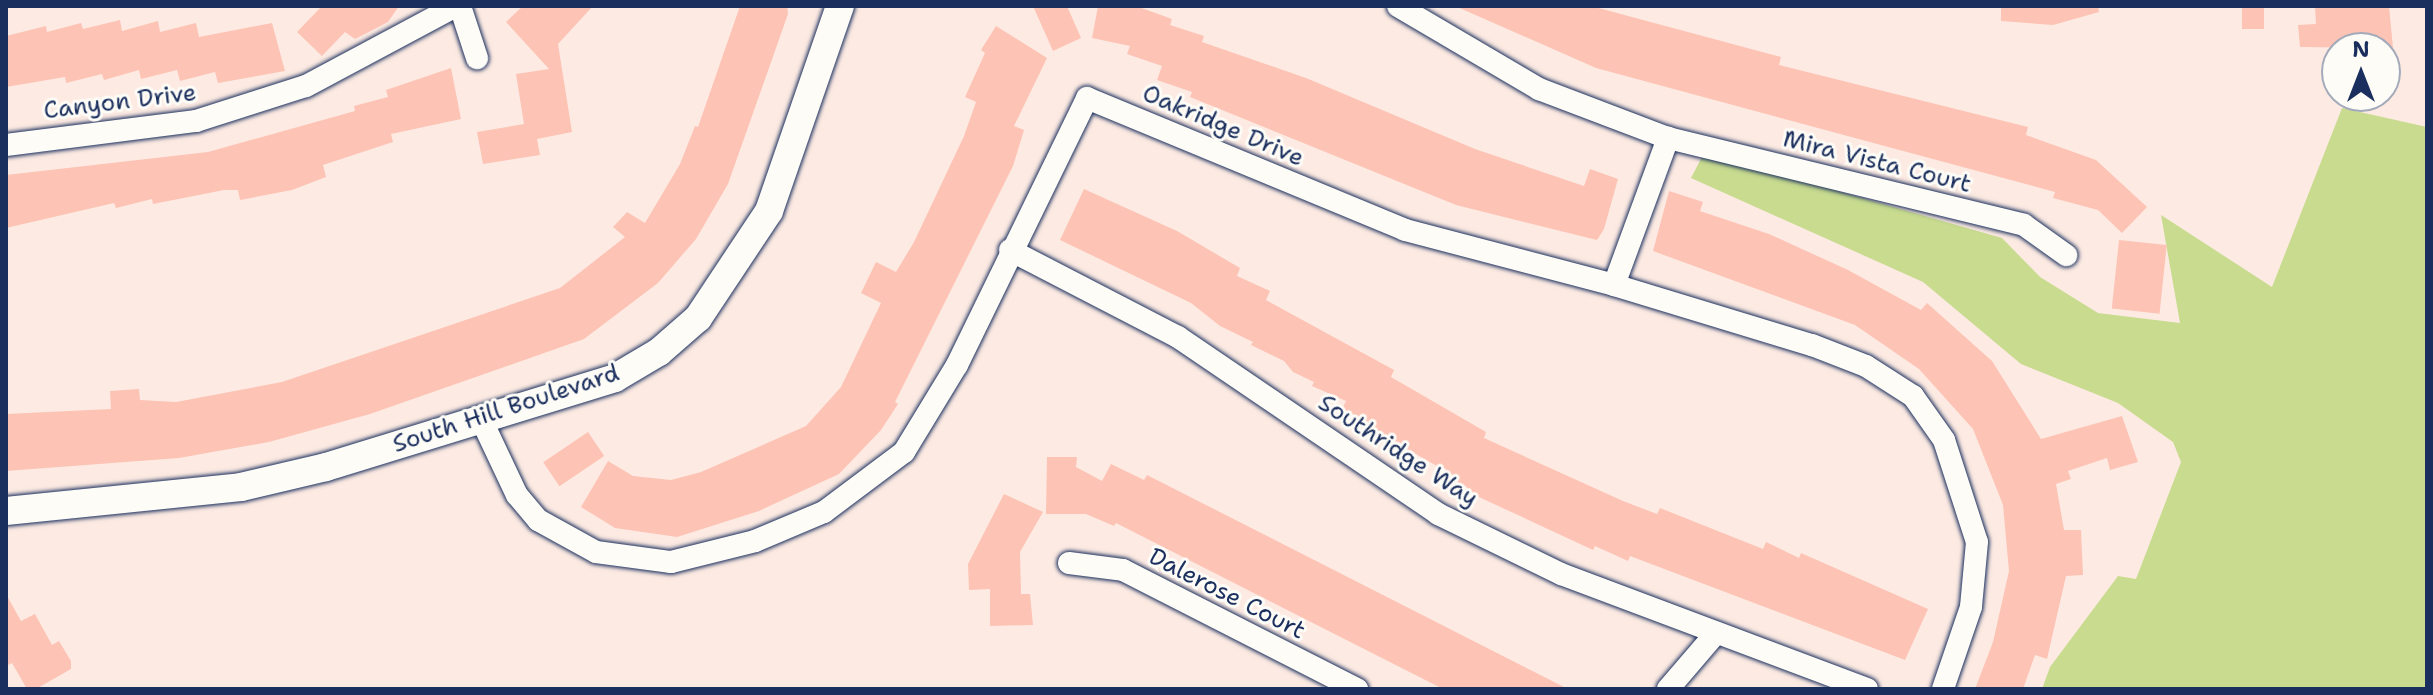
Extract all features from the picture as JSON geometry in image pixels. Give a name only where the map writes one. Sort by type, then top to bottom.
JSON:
[{"type":"street","points":[[458,6],[477,58]]},
{"type":"street","name":"Canyon Drive","points":[[6,145],[196,121],[306,86],[458,6]]},
{"type":"street","name":"South Hill Boulevard","points":[[6,511],[241,487],[615,378],[659,352],[698,318],[769,211],[840,6]]},
{"type":"street","name":"Mira Vista Court","points":[[1398,6],[1539,89],[1668,138],[2024,225],[2066,255]]},
{"type":"street","name":"Oakridge Drive","points":[[481,419],[524,504],[538,520],[596,552],[671,562],[755,541],[824,512],[904,452],[957,365],[1010,250],[1087,98],[1405,230],[1614,285],[1812,345],[1866,366],[1913,396],[1944,440],[1977,542],[1971,607],[1943,689]]},
{"type":"street","points":[[1614,285],[1668,138]]},
{"type":"street","name":"Southridge Way","points":[[1010,250],[1178,337],[1438,514],[1561,574],[1867,689]]},
{"type":"street","name":"Dalerose Court","points":[[1069,563],[1123,570],[1357,689]]},
{"type":"street","points":[[1668,689],[1716,633]]},
{"type":"green space","points":[[2340,112],[2360,112],[2427,127],[2427,689],[2042,689],[2050,667],[2118,576],[2136,579],[2181,462],[2173,442],[2118,403],[2021,364],[1923,282],[1691,178],[1704,153],[2002,238],[2040,277],[2098,313],[2180,323],[2161,215],[2272,287]]},
{"type":"building","points":[[322,6],[399,6],[388,22],[355,39],[345,32],[322,56],[297,32]]},
{"type":"building","points":[[523,6],[593,6],[558,44],[572,132],[537,139],[540,155],[483,164],[477,132],[524,124],[516,74],[549,69],[506,22]]},
{"type":"building","points":[[740,6],[787,6],[788,14],[728,184],[696,239],[658,283],[584,339],[370,414],[269,442],[179,458],[6,471],[6,414],[111,409],[110,391],[139,389],[140,400],[176,402],[282,382],[560,288],[625,237],[613,227],[627,212],[645,223],[680,164],[695,126],[698,127]]},
{"type":"building","points":[[1033,6],[1067,6],[1081,38],[1053,51]]},
{"type":"building","points":[[1098,6],[1136,6],[1172,19],[1170,25],[1204,36],[1202,42],[1306,78],[1475,149],[1584,186],[1590,169],[1618,179],[1604,229],[1597,240],[1456,205],[1190,97],[1192,92],[1157,80],[1162,66],[1127,54],[1130,46],[1092,38]]},
{"type":"building","points":[[1455,6],[1591,6],[1781,57],[1779,65],[2028,127],[2026,135],[2096,160],[2147,207],[2122,233],[2098,210],[2053,198],[2055,192],[1596,68]]},
{"type":"building","points":[[2001,6],[2098,6],[2099,12],[2053,25],[2001,21]]},
{"type":"building","points":[[2242,6],[2264,6],[2264,29],[2242,29]]},
{"type":"building","points":[[2315,6],[2389,6],[2391,32],[2321,32],[2321,47],[2300,47],[2298,25],[2316,24]]},
{"type":"building","points":[[120,20],[122,31],[158,21],[160,32],[196,23],[199,37],[272,23],[285,71],[218,83],[215,72],[180,81],[177,70],[141,79],[139,70],[104,80],[102,74],[66,83],[65,77],[6,87],[6,36],[46,26],[47,32],[81,23],[83,29]]},
{"type":"building","points":[[996,26],[1047,58],[1014,126],[1024,130],[1013,166],[895,402],[898,404],[881,430],[839,474],[759,511],[677,537],[615,528],[581,507],[608,461],[633,476],[671,480],[701,472],[806,426],[841,387],[881,303],[861,293],[876,262],[896,272],[914,242],[964,136],[976,102],[965,97],[985,53],[981,50]]},
{"type":"building","points":[[451,68],[461,119],[391,134],[393,142],[323,165],[326,177],[292,190],[240,200],[238,190],[224,190],[153,204],[152,199],[116,208],[114,203],[6,228],[6,175],[208,152],[355,111],[354,106],[388,97],[386,90]]},
{"type":"building","points":[[1084,189],[1177,231],[1240,268],[1237,276],[1270,291],[1266,300],[1394,370],[1391,377],[1486,432],[1484,438],[1623,501],[1657,514],[1660,508],[1763,549],[1766,542],[1799,558],[1801,553],[1928,609],[1905,660],[1630,556],[1628,561],[1595,546],[1593,550],[1466,491],[1467,487],[1435,470],[1437,466],[1373,430],[1375,425],[1342,409],[1346,401],[1312,386],[1314,382],[1293,372],[1284,361],[1220,326],[1191,303],[1060,240]]},
{"type":"building","points":[[1669,191],[1703,202],[1700,211],[1769,234],[1848,270],[1921,310],[1927,303],[1992,361],[2041,439],[2122,416],[2138,462],[2110,470],[2107,458],[2068,471],[2071,479],[2056,484],[2064,530],[2081,530],[2083,575],[2066,576],[2047,659],[2035,655],[2023,689],[1975,689],[1993,642],[2009,571],[2003,505],[1973,429],[1919,369],[1855,325],[1653,251]]},
{"type":"building","points":[[2119,240],[2167,245],[2160,314],[2112,309]]},
{"type":"building","points":[[588,432],[604,456],[559,486],[543,462]]},
{"type":"building","points":[[1047,457],[1077,457],[1076,467],[1102,481],[1111,464],[1144,480],[1147,475],[1568,689],[1443,689],[1116,523],[1114,526],[1086,514],[1046,514]]},
{"type":"building","points":[[1004,494],[1043,512],[1020,552],[1021,594],[1030,594],[1033,625],[990,626],[990,589],[969,590],[968,564]]},
{"type":"building","points":[[6,594],[21,621],[35,614],[52,645],[59,641],[71,661],[71,669],[36,689],[27,689],[12,663],[6,666]]}]
